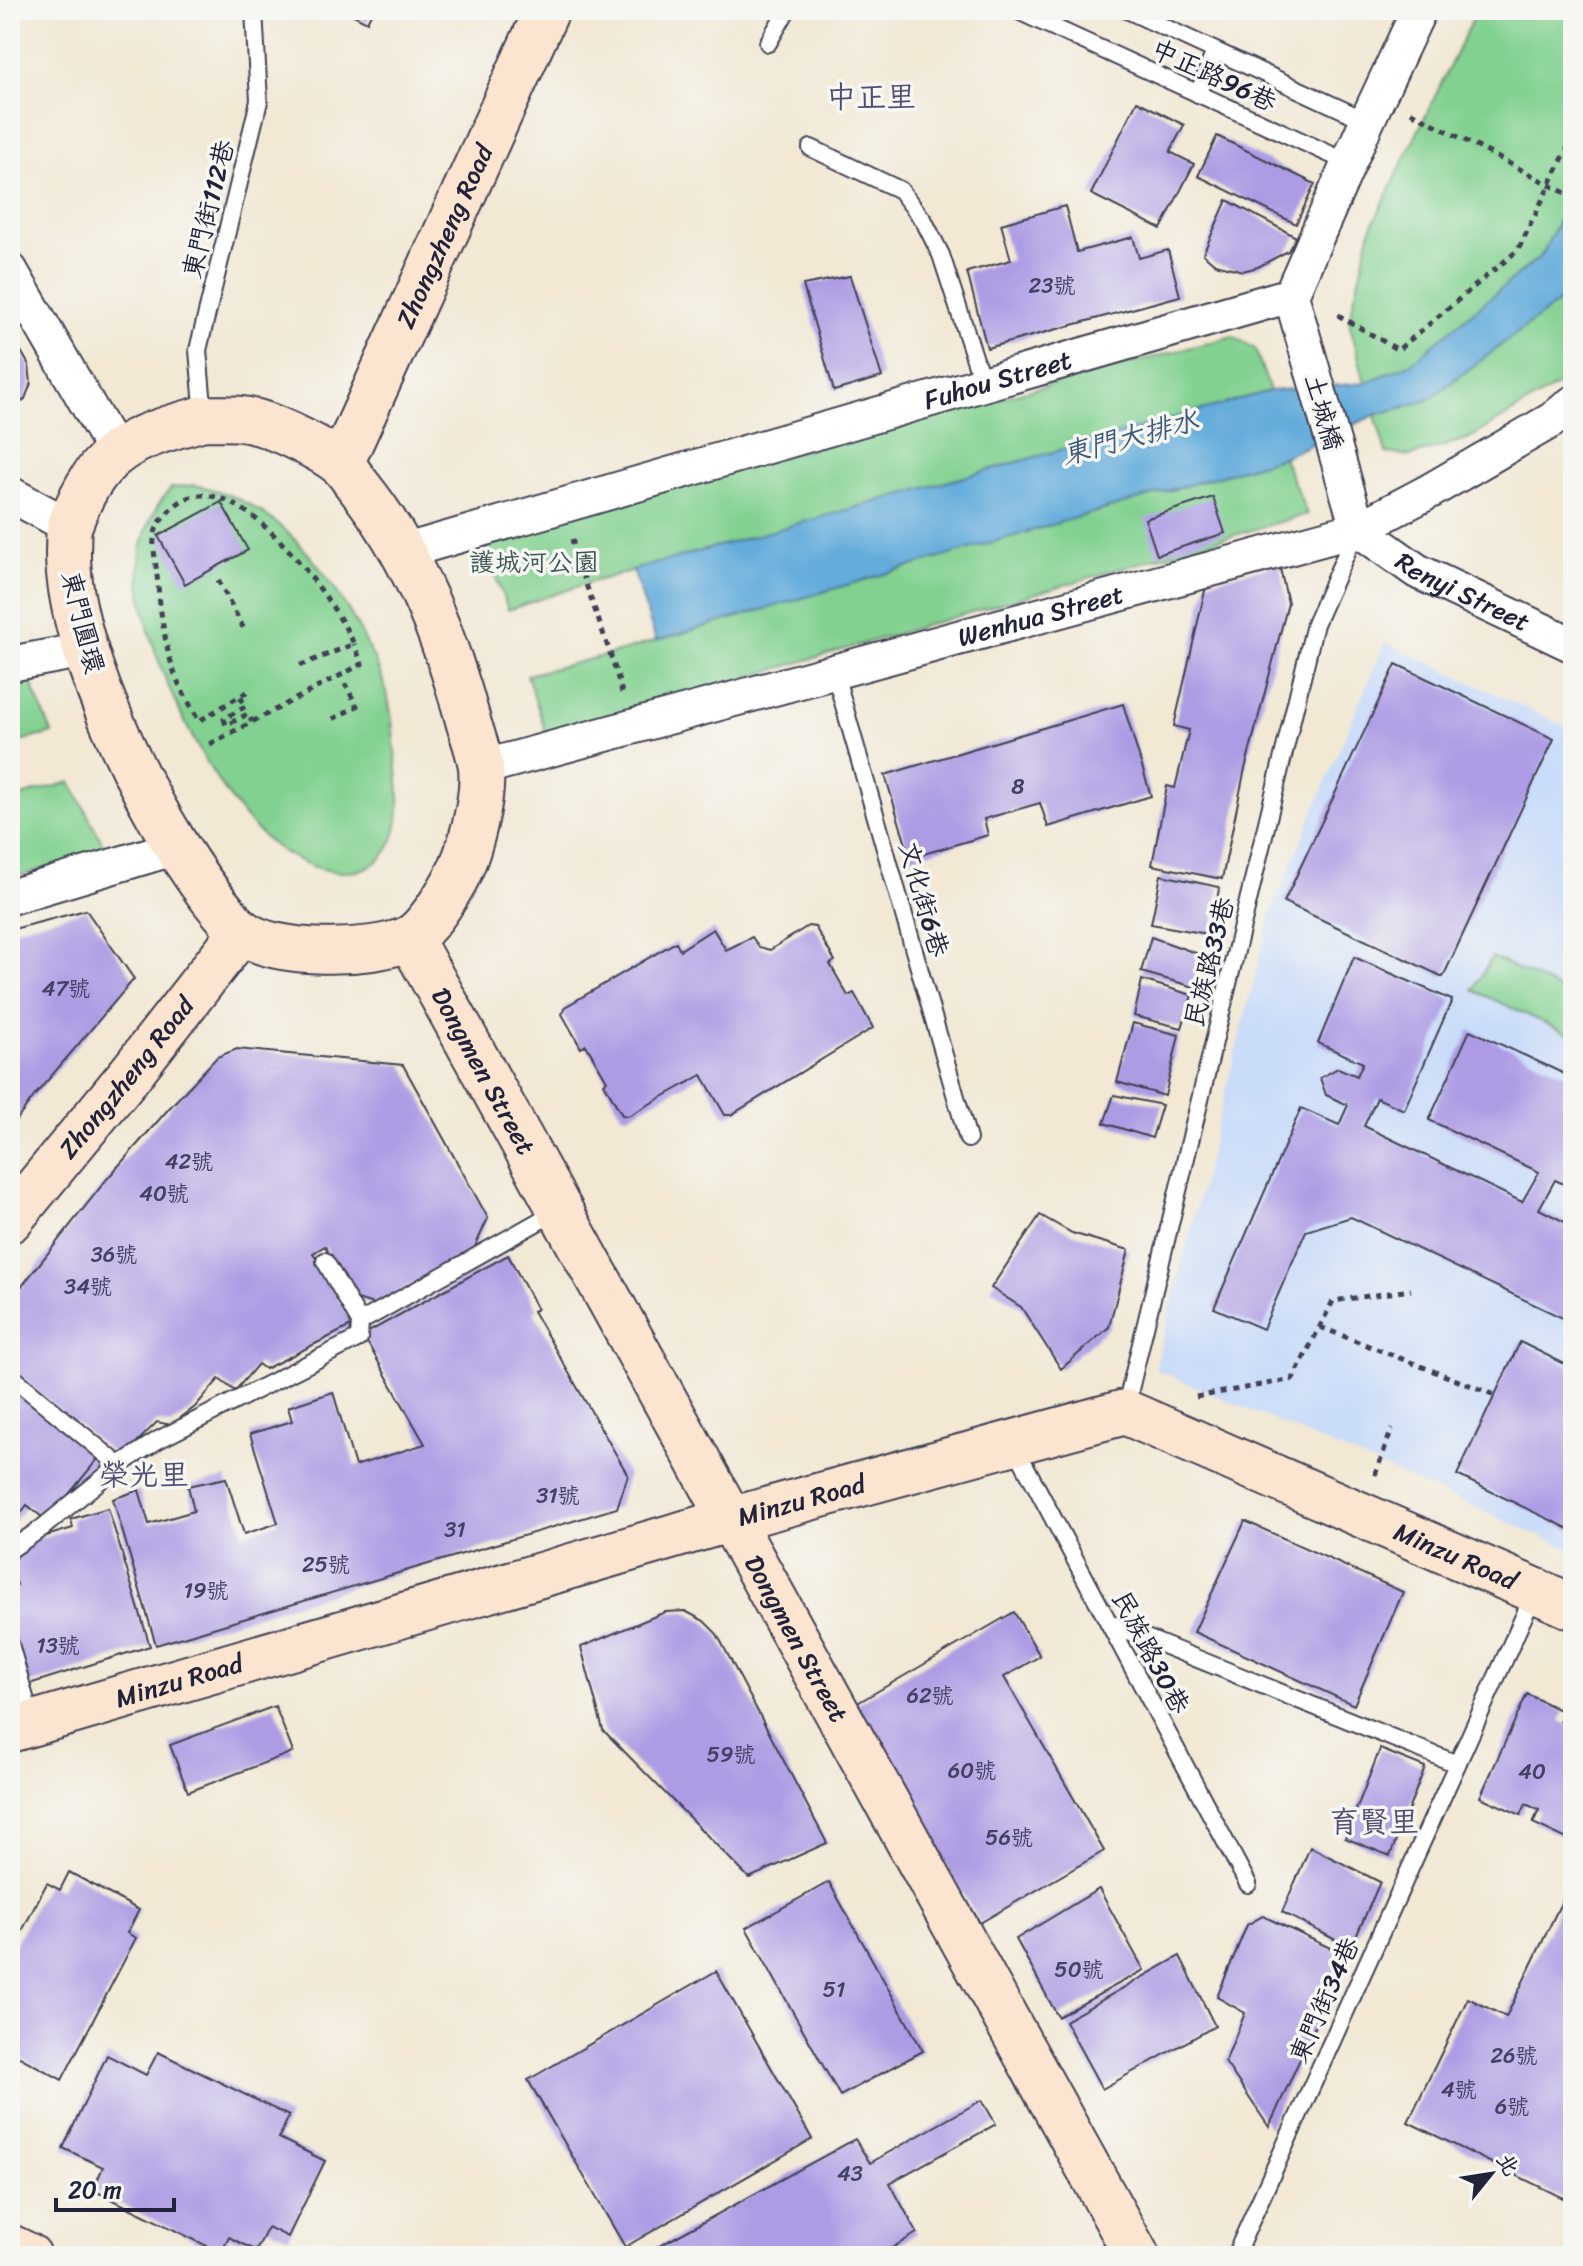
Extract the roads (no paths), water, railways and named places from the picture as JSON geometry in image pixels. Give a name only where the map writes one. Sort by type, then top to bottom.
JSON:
[{"type":"street","name":"Zhongzheng Road","points":[[341,464],[547,10]]},
{"type":"street","points":[[1291,295],[1419,10]]},
{"type":"street","points":[[10,270],[115,452]]},
{"type":"street","name":"Fuhou Street","points":[[402,552],[1291,295]]},
{"type":"street","name":"土城橋","points":[[1291,295],[1358,529]]},
{"type":"street","name":"Wenhua Street","points":[[481,768],[1358,529],[1552,420],[1573,403]]},
{"type":"street","name":"東門圓環","points":[[204,418],[248,419],[289,434],[341,464],[379,512],[402,552],[457,676],[481,768],[475,823],[464,865],[442,904],[410,938],[353,951],[314,951],[277,946],[241,932],[204,889],[177,847],[122,745],[85,650],[68,579],[69,526],[91,479],[115,452],[143,435],[204,418]]},
{"type":"street","points":[[10,494],[69,526]]},
{"type":"street","name":"Renyi Street","points":[[1358,529],[1417,571],[1573,645]]},
{"type":"street","points":[[10,664],[85,650]]},
{"type":"street","points":[[10,897],[177,847]]},
{"type":"street","name":"Zhongzheng Road","points":[[10,1220],[131,1073],[241,932]]},
{"type":"street","name":"Dongmen Street","points":[[410,938],[1131,2253]]},
{"type":"street","name":"Minzu Road","points":[[21,1727],[729,1520],[1125,1412],[1554,1599]]},
{"type":"street","points":[[10,2247],[29,2256]]},
{"type":"lane","name":"東門街112巷","points":[[204,418],[198,350],[259,101],[254,10]]},
{"type":"lane","points":[[768,43],[787,10]]},
{"type":"lane","name":"中正路96巷","points":[[1016,10],[1349,163]]},
{"type":"lane","name":"中正路96巷","points":[[1127,10],[1367,121]]},
{"type":"lane","points":[[1198,94],[1215,51]]},
{"type":"lane","points":[[811,148],[900,190],[924,221],[941,255],[983,384]]},
{"type":"lane","name":"民族路33巷","points":[[1125,1412],[1315,624],[1358,529]]},
{"type":"lane","name":"文化街6巷","points":[[836,671],[968,1139]]},
{"type":"lane","points":[[360,1322],[559,1210]]},
{"type":"lane","points":[[10,1550],[119,1465],[158,1440],[359,1338],[360,1322],[325,1261]]},
{"type":"lane","points":[[10,1375],[119,1465]]},
{"type":"lane","name":"民族路30巷","points":[[1013,1442],[1248,1884]]},
{"type":"lane","name":"東門街34巷","points":[[1235,2256],[1457,1764],[1554,1599]]},
{"type":"lane","points":[[1109,1623],[1457,1764]]},
{"type":"lane","points":[[10,1644],[21,1727]]},
{"type":"water","name":"東門大排水","points":[[1573,191],[1573,291],[1428,400],[1375,415],[1283,457],[656,641],[633,570],[1270,391],[1365,383],[1410,364],[1542,255]]},
{"type":"district","name":"中正里","points":[[871,97]]},
{"type":"district","name":"榮光里","points":[[144,1475]]},
{"type":"district","name":"育賢里","points":[[1374,1822]]},
{"type":"park label","name":"護城河公園","points":[[534,562]]}]
